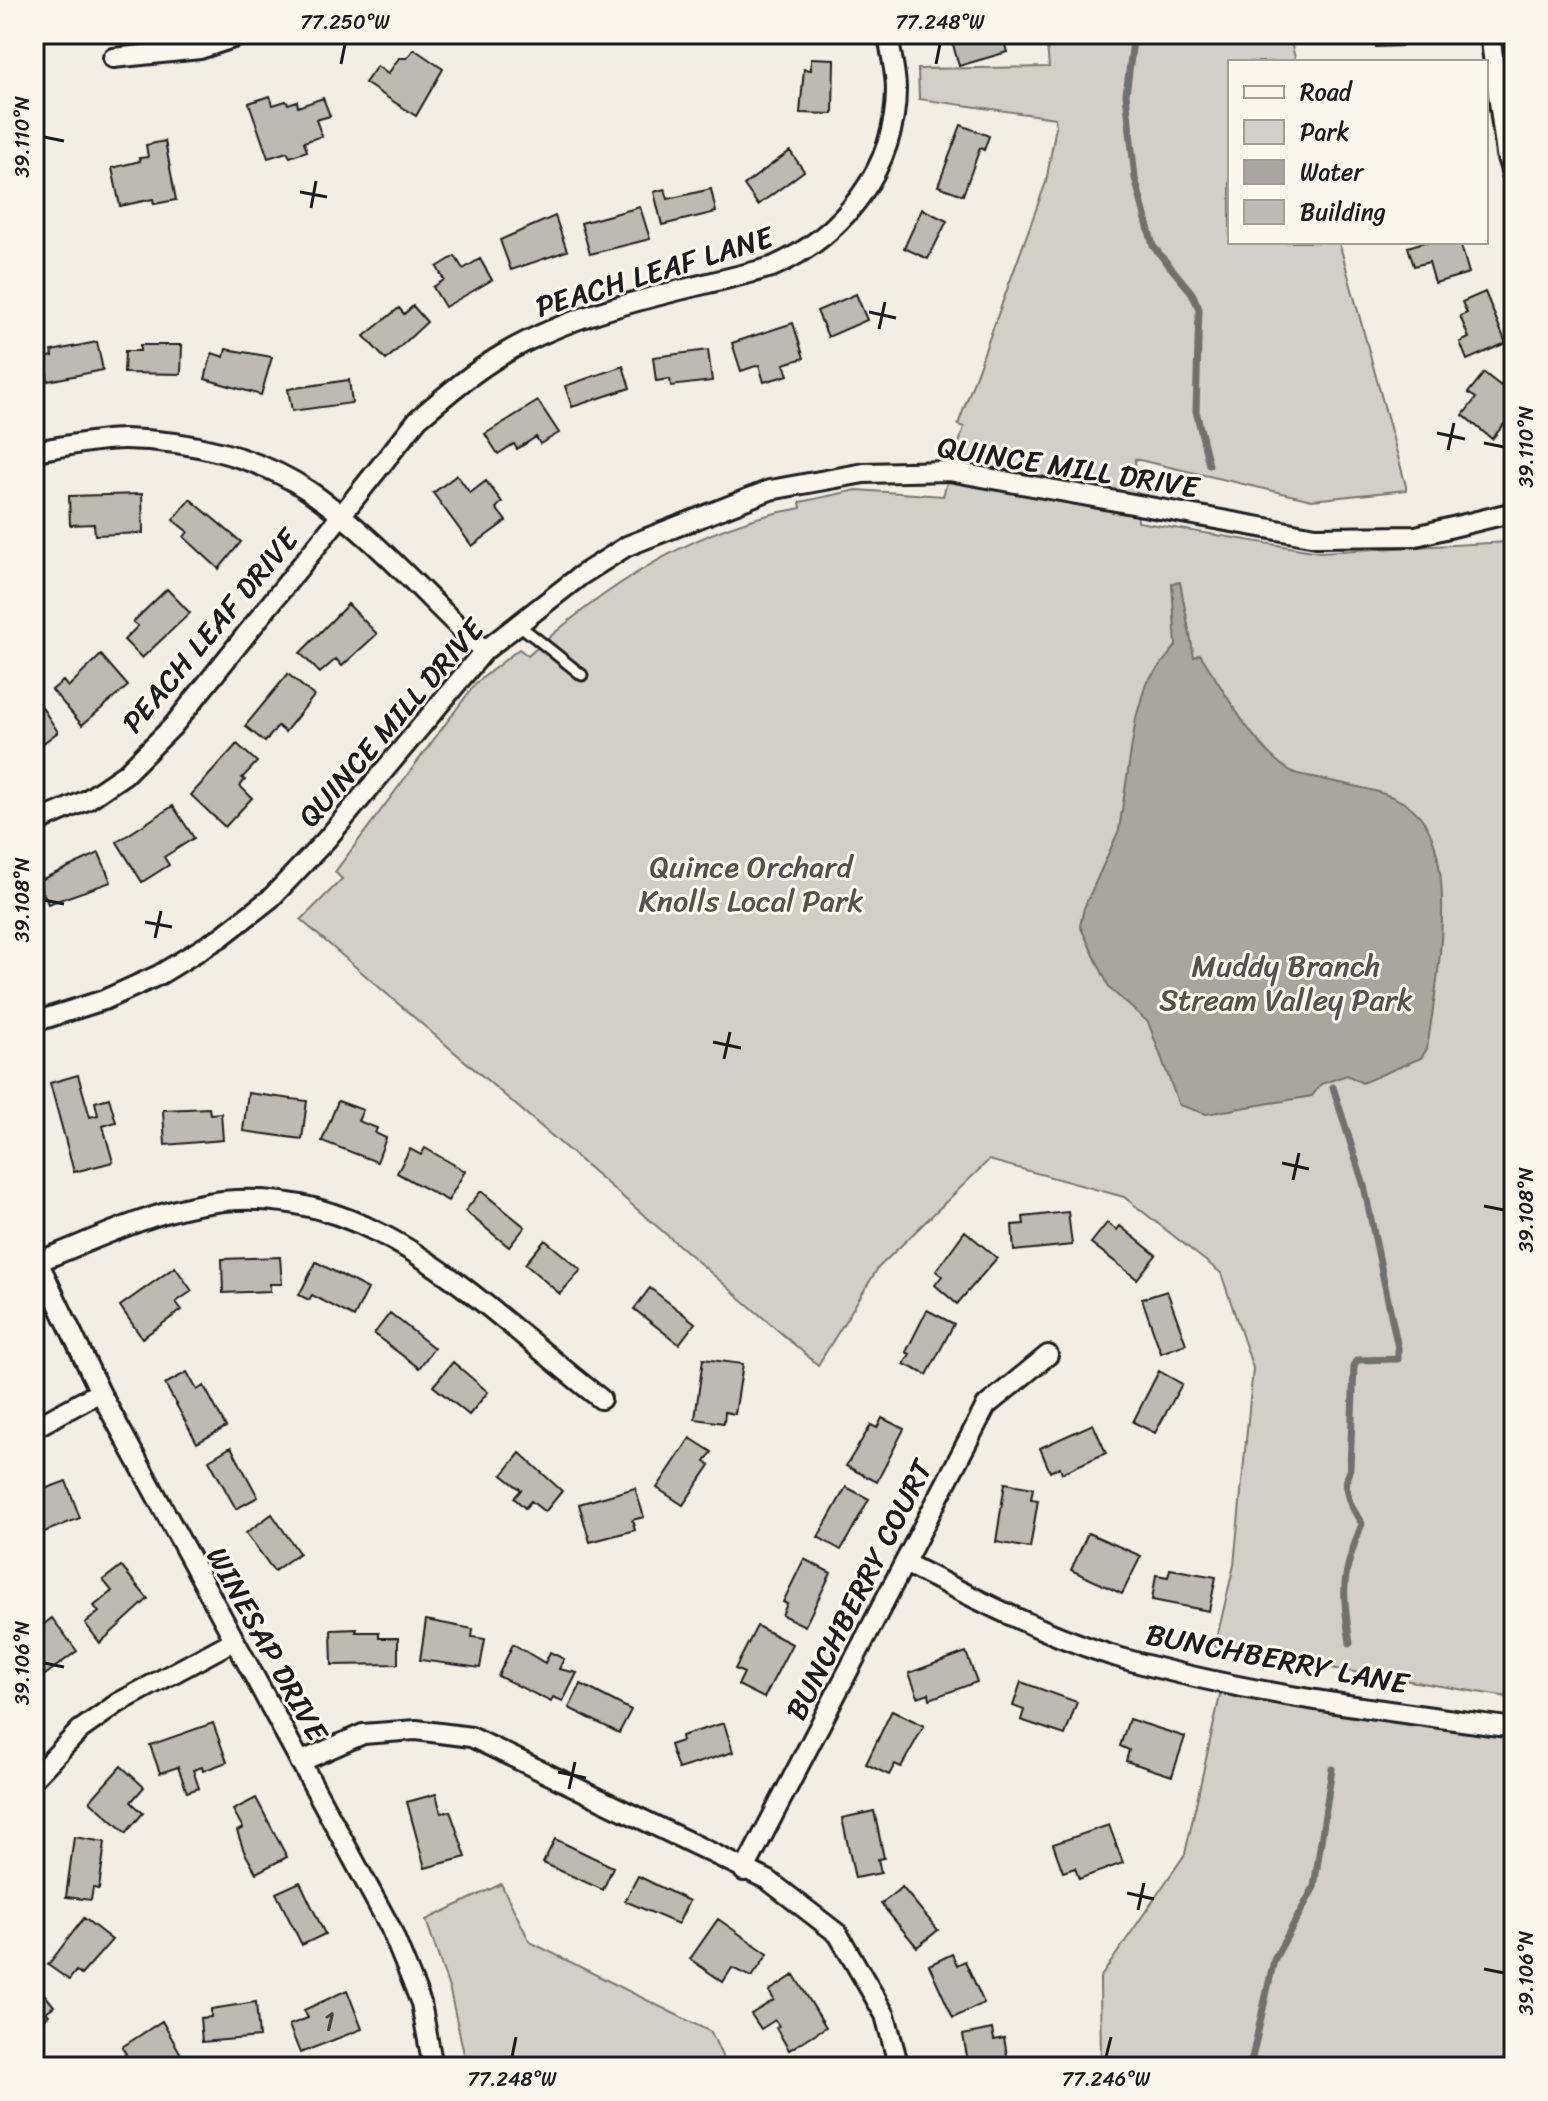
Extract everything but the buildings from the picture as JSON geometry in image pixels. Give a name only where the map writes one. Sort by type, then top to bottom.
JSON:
[{"type":"street","points":[[113,58],[200,49],[245,34]]},
{"type":"street","name":"PEACH LEAF LANE","points":[[340,516],[418,419],[468,377],[507,352],[546,332],[597,314],[772,267],[797,256],[832,232],[869,183],[885,152],[896,90],[888,34]]},
{"type":"street","points":[[1490,34],[1506,154],[1514,180]]},
{"type":"street","name":"PEACH LEAF DRIVE","points":[[34,451],[123,439],[197,446],[248,461],[307,490],[340,516],[484,651]]},
{"type":"street","name":"QUINCE MILL DRIVE","points":[[34,1022],[104,1000],[159,975],[221,937],[271,898],[326,840],[484,651],[580,576],[627,546],[770,490],[864,473],[949,471],[1316,537],[1416,536],[1514,512]]},
{"type":"street","name":"PEACH LEAF DRIVE","points":[[34,823],[87,800],[125,774],[173,726],[340,516]]},
{"type":"street","points":[[36,1257],[199,1205],[273,1200],[309,1206],[351,1217],[426,1260],[601,1399]]},
{"type":"street","name":"WINESAP DRIVE","points":[[36,1257],[100,1392],[408,1965],[421,2003],[433,2067]]},
{"type":"street","name":"BUNCHBERRY COURT","points":[[744,1871],[986,1406],[1048,1355]]},
{"type":"street","points":[[34,1428],[100,1392]]},
{"type":"street","name":"BUNCHBERRY LANE","points":[[905,1563],[999,1610],[1119,1657],[1283,1696],[1514,1728]]},
{"type":"street","points":[[34,1778],[80,1730],[118,1703],[233,1641]]},
{"type":"street","points":[[300,1762],[363,1734],[416,1730],[471,1737],[768,1880],[838,1934],[885,2015],[899,2067]]},
{"type":"lane","points":[[518,624],[582,675]]},
{"type":"green space","points":[[1046,34],[1289,34],[1296,60],[1228,60],[1228,244],[1340,244],[1406,486],[1406,490],[1312,500],[1135,459],[1138,522],[1319,552],[1509,542],[1514,558],[1514,1698],[1225,1651],[1215,1646],[1234,1565],[1253,1368],[1221,1273],[1124,1197],[989,1160],[878,1268],[818,1365],[301,920],[342,879],[335,872],[476,683],[519,649],[528,656],[588,606],[654,562],[726,529],[763,516],[801,508],[800,502],[857,490],[943,496],[964,427],[958,425],[1046,182],[1056,126],[1055,118],[919,99],[918,69],[1049,67]]},
{"type":"green space","points":[[1223,1682],[1514,1732],[1514,2067],[1101,2067],[1100,1978],[1185,1854]]},
{"type":"green space","points":[[501,1884],[530,1942],[711,2032],[727,2067],[467,2067],[450,1991],[426,1920]]},
{"type":"water","points":[[1180,582],[1194,657],[1200,654],[1252,733],[1276,760],[1295,773],[1363,788],[1396,799],[1406,804],[1424,823],[1436,849],[1442,919],[1431,1024],[1427,1049],[1421,1058],[1362,1083],[1347,1075],[1321,1084],[1312,1096],[1206,1114],[1179,1105],[1148,1022],[1110,989],[1080,926],[1084,908],[1119,830],[1136,718],[1146,683],[1176,646],[1172,583]]},
{"type":"waterway","points":[[1134,34],[1126,94],[1135,178],[1153,246],[1192,293],[1199,309],[1196,411],[1209,465]]},
{"type":"waterway","points":[[1333,1087],[1364,1186],[1398,1348],[1398,1359],[1357,1360],[1354,1366],[1350,1468],[1346,1483],[1351,1504],[1362,1524],[1345,1583],[1350,1643]]},
{"type":"waterway","points":[[1250,2067],[1274,1960],[1314,1887],[1332,1769]]},
{"type":"park label","name":"Quince Orchard Knolls Local Park","points":[[751,884]]},
{"type":"park label","name":"Muddy Branch Stream Valley Park","points":[[1286,983]]}]
